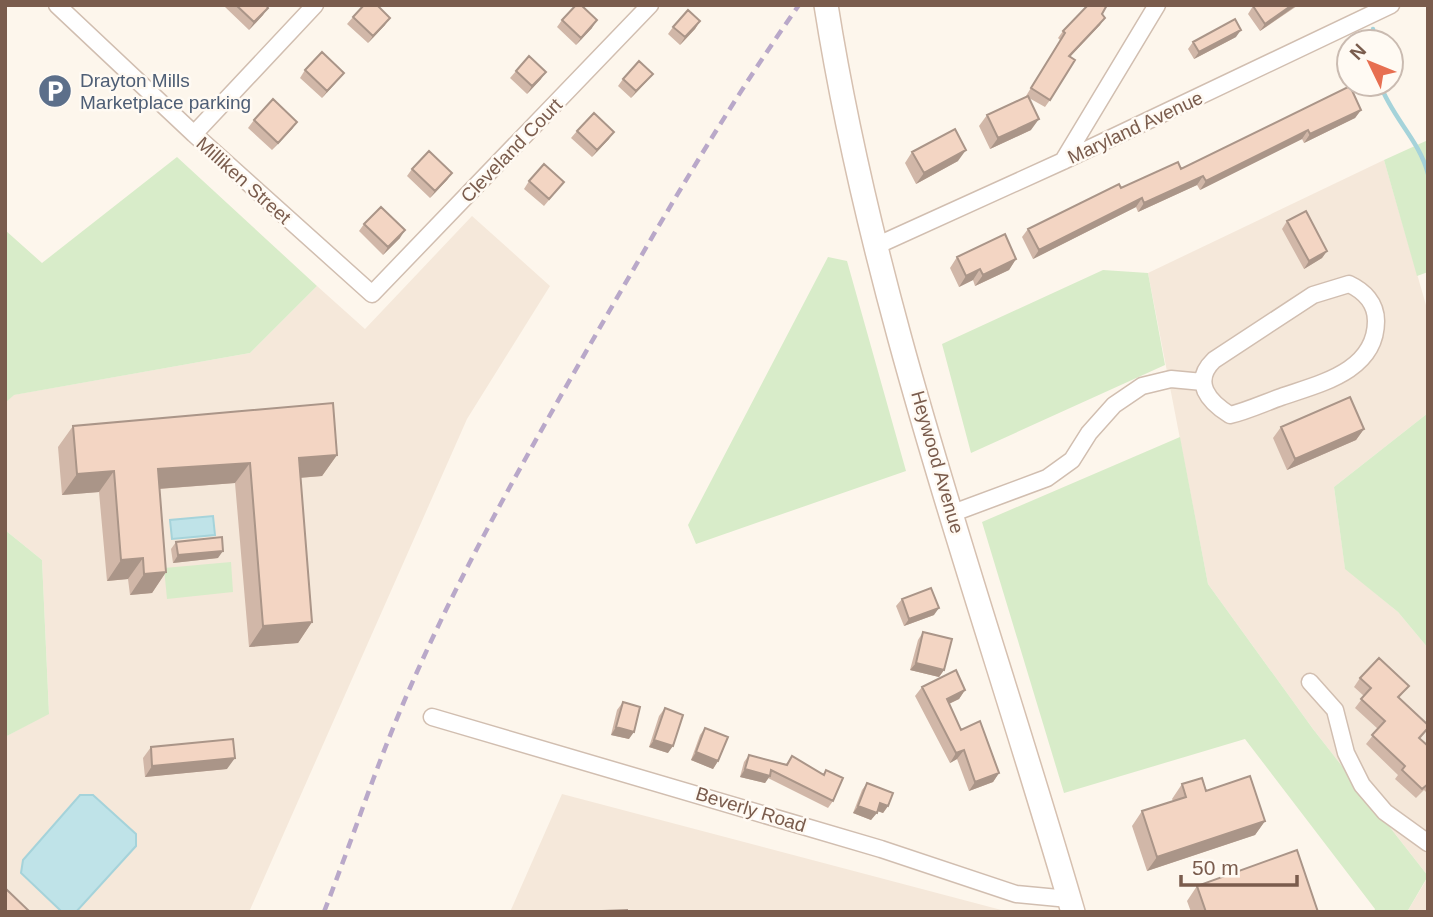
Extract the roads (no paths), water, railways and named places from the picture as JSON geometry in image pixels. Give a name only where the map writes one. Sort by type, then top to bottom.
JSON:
[{"type":"street","name":"Milliken Street","points":[[58,5],[194,134],[372,294]]},
{"type":"street","points":[[194,134],[315,5]]},
{"type":"street","name":"Cleveland Court","points":[[372,294],[650,5]]},
{"type":"street","name":"Heywood Avenue","points":[[827,5],[878,245],[953,513],[1071,905]]},
{"type":"street","points":[[1063,161],[1157,5]]},
{"type":"street","name":"Maryland Avenue","points":[[878,245],[1063,161],[1391,5]]},
{"type":"street","points":[[1349,284],[1358,288],[1371,303],[1376,323],[1368,348],[1347,372],[1333,379],[1230,415],[1209,400],[1203,382],[1205,373],[1214,360],[1324,289],[1349,284]]},
{"type":"street","points":[[953,513],[1047,478],[1072,460],[1089,433],[1114,405],[1142,386],[1171,379],[1203,382]]},
{"type":"street","points":[[1310,682],[1335,710],[1346,753],[1362,785],[1385,812],[1428,843]]},
{"type":"street","name":"Beverly Road","points":[[432,717],[881,849],[1016,894],[1071,905]]},
{"type":"water","points":[[213,516],[215,535],[172,539],[170,520]]},
{"type":"water","points":[[80,795],[93,795],[136,834],[136,846],[76,912],[61,911],[21,873],[23,860]]},
{"type":"waterway","points":[[1386,98],[1419,151],[1428,174]]},
{"type":"railway","points":[[324,912],[403,704],[445,611],[492,520],[666,214],[717,129],[799,5]]},
{"type":"place","name":"Drayton Mills Marketplace parking","points":[[55,91]]}]
